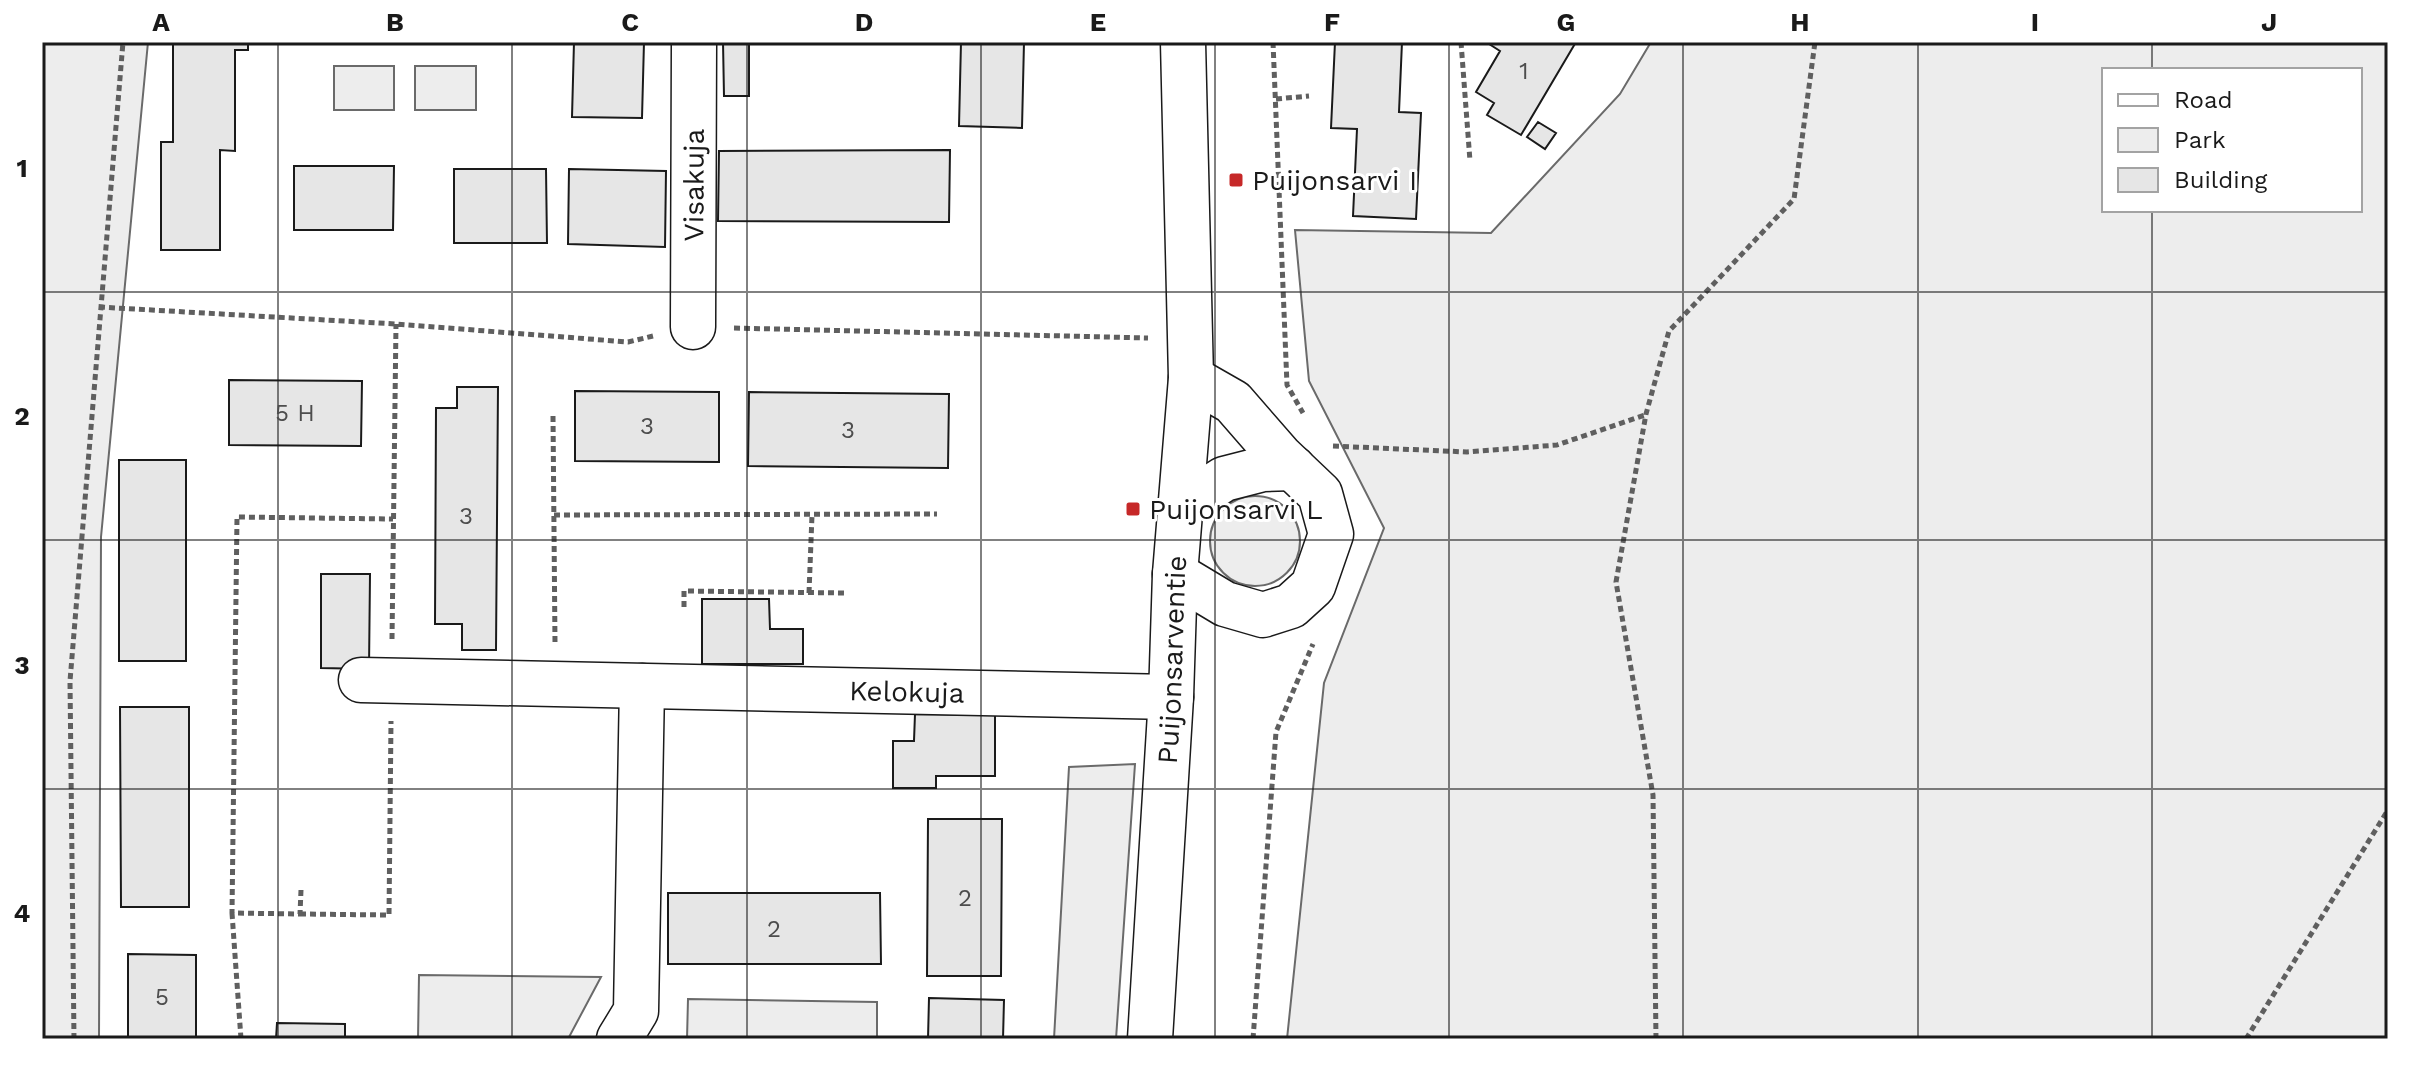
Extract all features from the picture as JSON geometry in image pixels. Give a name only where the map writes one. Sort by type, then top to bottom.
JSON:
[{"type":"street","name":"Visakuja","points":[[693,327],[694,42]]},
{"type":"street","name":"Puijonsarventie","points":[[1150,1039],[1179,508],[1191,378],[1183,42]]},
{"type":"street","points":[[1175,574],[1225,604],[1263,615],[1291,606],[1313,586],[1331,534],[1306,457],[1233,402],[1191,378]]},
{"type":"street","points":[[1179,508],[1224,479],[1306,457]]},
{"type":"street","name":"Kelokuja","points":[[361,680],[1171,697]]},
{"type":"street","points":[[619,1039],[636,1011],[642,686]]},
{"type":"path","points":[[74,1039],[70,681],[123,42]]},
{"type":"path","points":[[1461,42],[1470,161]]},
{"type":"path","points":[[1656,1039],[1653,795],[1616,582],[1646,414],[1669,331],[1794,199],[1815,42]]},
{"type":"path","points":[[1276,99],[1309,96]]},
{"type":"path","points":[[99,307],[396,324],[628,342],[693,327],[1149,338]]},
{"type":"path","points":[[1306,457],[1467,452],[1557,445],[1646,414]]},
{"type":"path","points":[[553,416],[555,684]]},
{"type":"path","points":[[554,515],[937,514]]},
{"type":"path","points":[[809,593],[812,515]]},
{"type":"path","points":[[241,1039],[232,913],[237,517],[393,519]]},
{"type":"path","points":[[684,607],[684,591],[846,593]]},
{"type":"path","points":[[2246,1039],[2388,810]]},
{"type":"path","points":[[232,913],[300,914],[301,890]]},
{"type":"green space","points":[[42,42],[148,42],[101,537],[99,1039],[42,1039]]},
{"type":"green space","points":[[1651,42],[2388,42],[2388,1039],[1287,1039],[1324,683],[1384,528],[1309,381],[1295,230],[1491,233],[1620,94]]},
{"type":"green space","points":[[334,66],[394,66],[394,110],[334,110]]},
{"type":"green space","points":[[415,66],[476,66],[476,110],[415,110]]},
{"type":"green space","points":[[1255,496],[1272,499],[1287,509],[1297,524],[1300,541],[1297,558],[1287,573],[1272,583],[1255,586],[1238,583],[1223,573],[1213,558],[1210,541],[1213,524],[1223,509],[1238,499]]},
{"type":"green space","points":[[1135,764],[1116,1039],[1054,1039],[1069,767]]},
{"type":"green space","points":[[419,975],[601,977],[568,1039],[418,1039]]},
{"type":"green space","points":[[688,999],[877,1002],[877,1039],[687,1039]]},
{"type":"building","points":[[173,42],[248,42],[248,50],[235,50],[235,151],[220,150],[220,250],[161,250],[161,142],[173,142]]},
{"type":"building","points":[[574,42],[644,42],[642,118],[572,117]]},
{"type":"building","points":[[723,42],[749,42],[749,96],[724,96]]},
{"type":"building","points":[[961,42],[1024,42],[1022,128],[959,126]]},
{"type":"building","points":[[1335,42],[1402,42],[1399,112],[1421,113],[1416,219],[1353,216],[1357,129],[1331,128]]},
{"type":"building","points":[[1486,42],[1576,42],[1521,135],[1487,115],[1494,103],[1476,92],[1500,51]]},
{"type":"building","points":[[1538,122],[1556,133],[1545,149],[1527,137]]},
{"type":"building","points":[[950,150],[949,222],[718,221],[719,151]]},
{"type":"building","points":[[294,166],[394,166],[393,230],[294,230]]},
{"type":"building","points":[[454,169],[546,169],[547,243],[454,243]]},
{"type":"building","points":[[569,169],[666,171],[665,247],[568,244]]},
{"type":"building","points":[[229,380],[362,381],[361,446],[229,445]]},
{"type":"building","points":[[457,387],[498,387],[496,650],[462,650],[462,624],[435,624],[436,408],[457,408]]},
{"type":"building","points":[[575,391],[719,392],[719,462],[575,461]]},
{"type":"building","points":[[749,392],[949,394],[948,468],[748,466]]},
{"type":"building","points":[[119,460],[186,460],[186,661],[119,661]]},
{"type":"building","points":[[321,574],[370,574],[369,669],[321,668]]},
{"type":"building","points":[[702,599],[769,599],[770,629],[803,629],[803,664],[702,664]]},
{"type":"building","points":[[120,707],[189,707],[189,907],[121,907]]},
{"type":"building","points":[[915,714],[995,715],[995,776],[936,776],[936,788],[893,788],[893,741],[914,741]]},
{"type":"building","points":[[928,819],[1002,819],[1001,976],[927,976]]},
{"type":"building","points":[[668,893],[880,893],[881,964],[668,964]]},
{"type":"building","points":[[128,954],[196,955],[196,1039],[128,1039]]},
{"type":"building","points":[[929,998],[1004,1000],[1003,1039],[928,1039]]},
{"type":"building","points":[[277,1023],[345,1024],[345,1039],[276,1039]]},
{"type":"place","name":"Puijonsarvi I","points":[[1236,180]]},
{"type":"place","name":"Puijonsarvi L","points":[[1133,509]]}]
